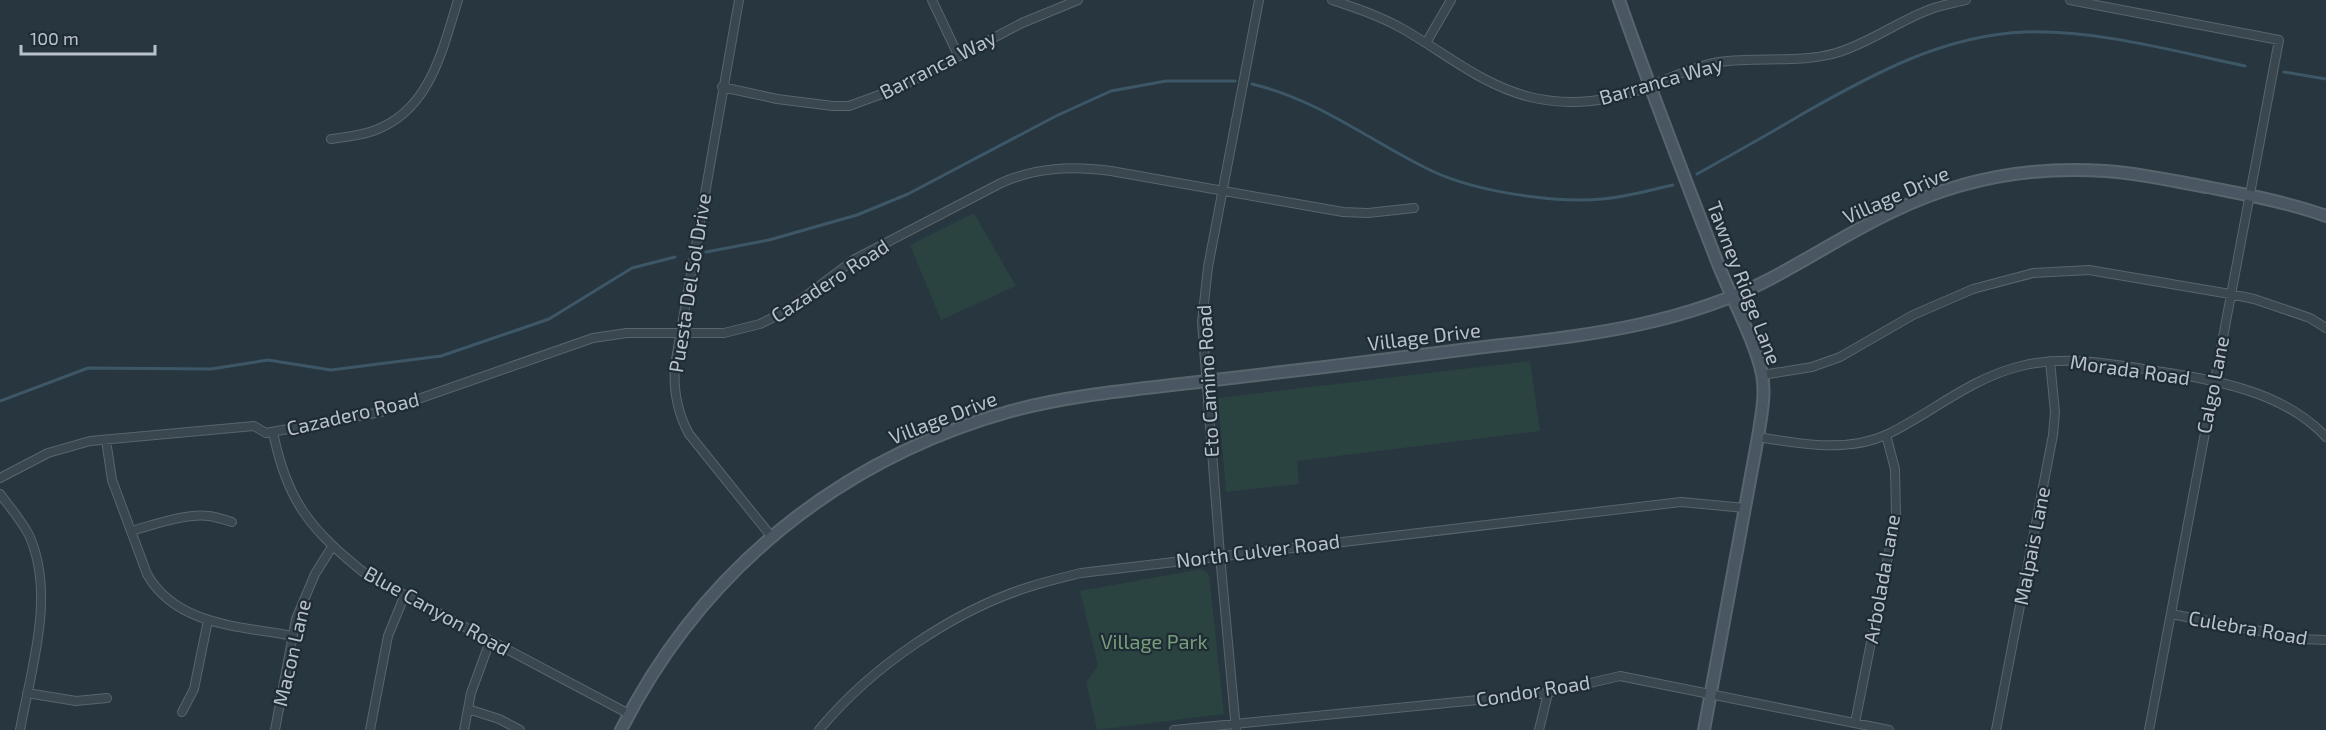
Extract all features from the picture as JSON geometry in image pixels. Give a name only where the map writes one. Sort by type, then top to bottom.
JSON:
[{"type":"main road","name":"Tawney Ridge Lane","points":[[1619,0],[1649,87],[1762,375],[1763,402],[1758,437],[1704,730]]},
{"type":"main road","name":"Village Drive","points":[[621,730],[673,643],[696,613],[742,563],[771,536],[826,495],[880,463],[927,440],[973,423],[1052,402],[1587,334],[1683,314],[1731,297],[1772,278],[1893,212],[1934,193],[1981,179],[2048,170],[2108,171],[2250,195],[2326,216]]},
{"type":"street","points":[[331,139],[359,135],[387,125],[416,102],[429,84],[439,62],[458,0]]},
{"type":"street","name":"Puesta Del Sol Drive","points":[[739,0],[680,335],[674,385],[681,420],[698,447],[771,536]]},
{"type":"street","points":[[932,0],[958,55]]},
{"type":"street","name":"Barranca Way","points":[[722,87],[777,99],[849,106],[897,88],[1022,23],[1078,0]]},
{"type":"street","name":"Eto Camino Road","points":[[1236,727],[1205,381],[1202,322],[1204,297],[1258,0]]},
{"type":"street","name":"Barranca Way","points":[[1332,0],[1385,20],[1486,81],[1531,97],[1586,102],[1626,94],[1718,62],[1799,60],[1836,53],[1860,45],[1943,3],[1966,0]]},
{"type":"street","points":[[1426,43],[1451,0]]},
{"type":"street","name":"Calgo Lane","points":[[2070,0],[2279,40],[2149,730]]},
{"type":"street","name":"Cazadero Road","points":[[0,478],[48,453],[79,444],[254,426],[266,433],[381,412],[593,338],[627,333],[680,335],[733,332],[773,319],[855,259],[1001,183],[1031,173],[1062,167],[1091,168],[1343,212],[1368,213],[1414,208]]},
{"type":"street","points":[[1762,375],[1812,367],[1840,357],[1913,315],[1973,289],[2033,273],[2089,270],[2230,294],[2310,318],[2326,328]]},
{"type":"street","name":"Morada Road","points":[[1758,437],[1828,446],[1853,443],[1886,435],[1974,383],[2021,366],[2050,361],[2091,361],[2235,387],[2278,403],[2299,415],[2326,437]]},
{"type":"street","name":"Malpais Lane","points":[[1996,730],[2053,435],[2055,412],[2050,361]]},
{"type":"street","name":"Blue Canyon Road","points":[[273,432],[280,460],[296,500],[314,527],[332,547],[367,575],[404,597],[629,714]]},
{"type":"street","name":"Arbolada Lane","points":[[1855,723],[1896,516],[1895,469],[1886,435]]},
{"type":"street","points":[[106,440],[112,480],[153,586],[184,612],[208,620],[293,636]]},
{"type":"street","points":[[0,494],[29,536],[42,591],[39,626],[20,730]]},
{"type":"street","name":"North Culver Road","points":[[819,730],[855,692],[889,664],[954,620],[994,600],[1031,586],[1081,573],[1681,502],[1745,508]]},
{"type":"street","points":[[131,531],[198,516],[209,516],[232,522]]},
{"type":"street","name":"Macon Lane","points":[[275,730],[293,636],[304,595],[332,547]]},
{"type":"street","points":[[370,730],[388,636],[404,597]]},
{"type":"street","name":"Culebra Road","points":[[2171,614],[2284,636],[2326,640]]},
{"type":"street","points":[[182,712],[194,689],[208,620]]},
{"type":"street","points":[[464,730],[477,676],[490,641]]},
{"type":"street","name":"Condor Road","points":[[1174,730],[1236,727],[1548,693],[1620,676],[1888,730]]},
{"type":"street","points":[[27,693],[76,701],[107,698]]},
{"type":"street","points":[[1539,730],[1548,693]]},
{"type":"street","points":[[468,709],[499,719],[520,730]]},
{"type":"green space","points":[[974,213],[1016,286],[941,320],[910,245]]},
{"type":"green space","points":[[1530,361],[1540,431],[1297,461],[1299,484],[1226,492],[1218,398]]},
{"type":"green space","name":"Village Park","points":[[1202,569],[1209,575],[1224,714],[1097,730],[1086,682],[1098,666],[1080,591]]},
{"type":"waterway","points":[[1697,174],[1856,84],[1910,59],[1966,40],[2025,32],[2080,34],[2136,43],[2245,66]]},
{"type":"waterway","points":[[2284,72],[2326,79]]},
{"type":"waterway","points":[[706,252],[769,240],[857,215],[908,194],[1056,116],[1111,91],[1166,81],[1235,81]]},
{"type":"waterway","points":[[1252,84],[1300,100],[1432,171],[1471,185],[1516,194],[1582,200],[1620,197],[1673,185]]},
{"type":"waterway","points":[[0,401],[88,368],[211,369],[268,360],[331,370],[441,356],[549,319],[632,268],[675,257]]}]
